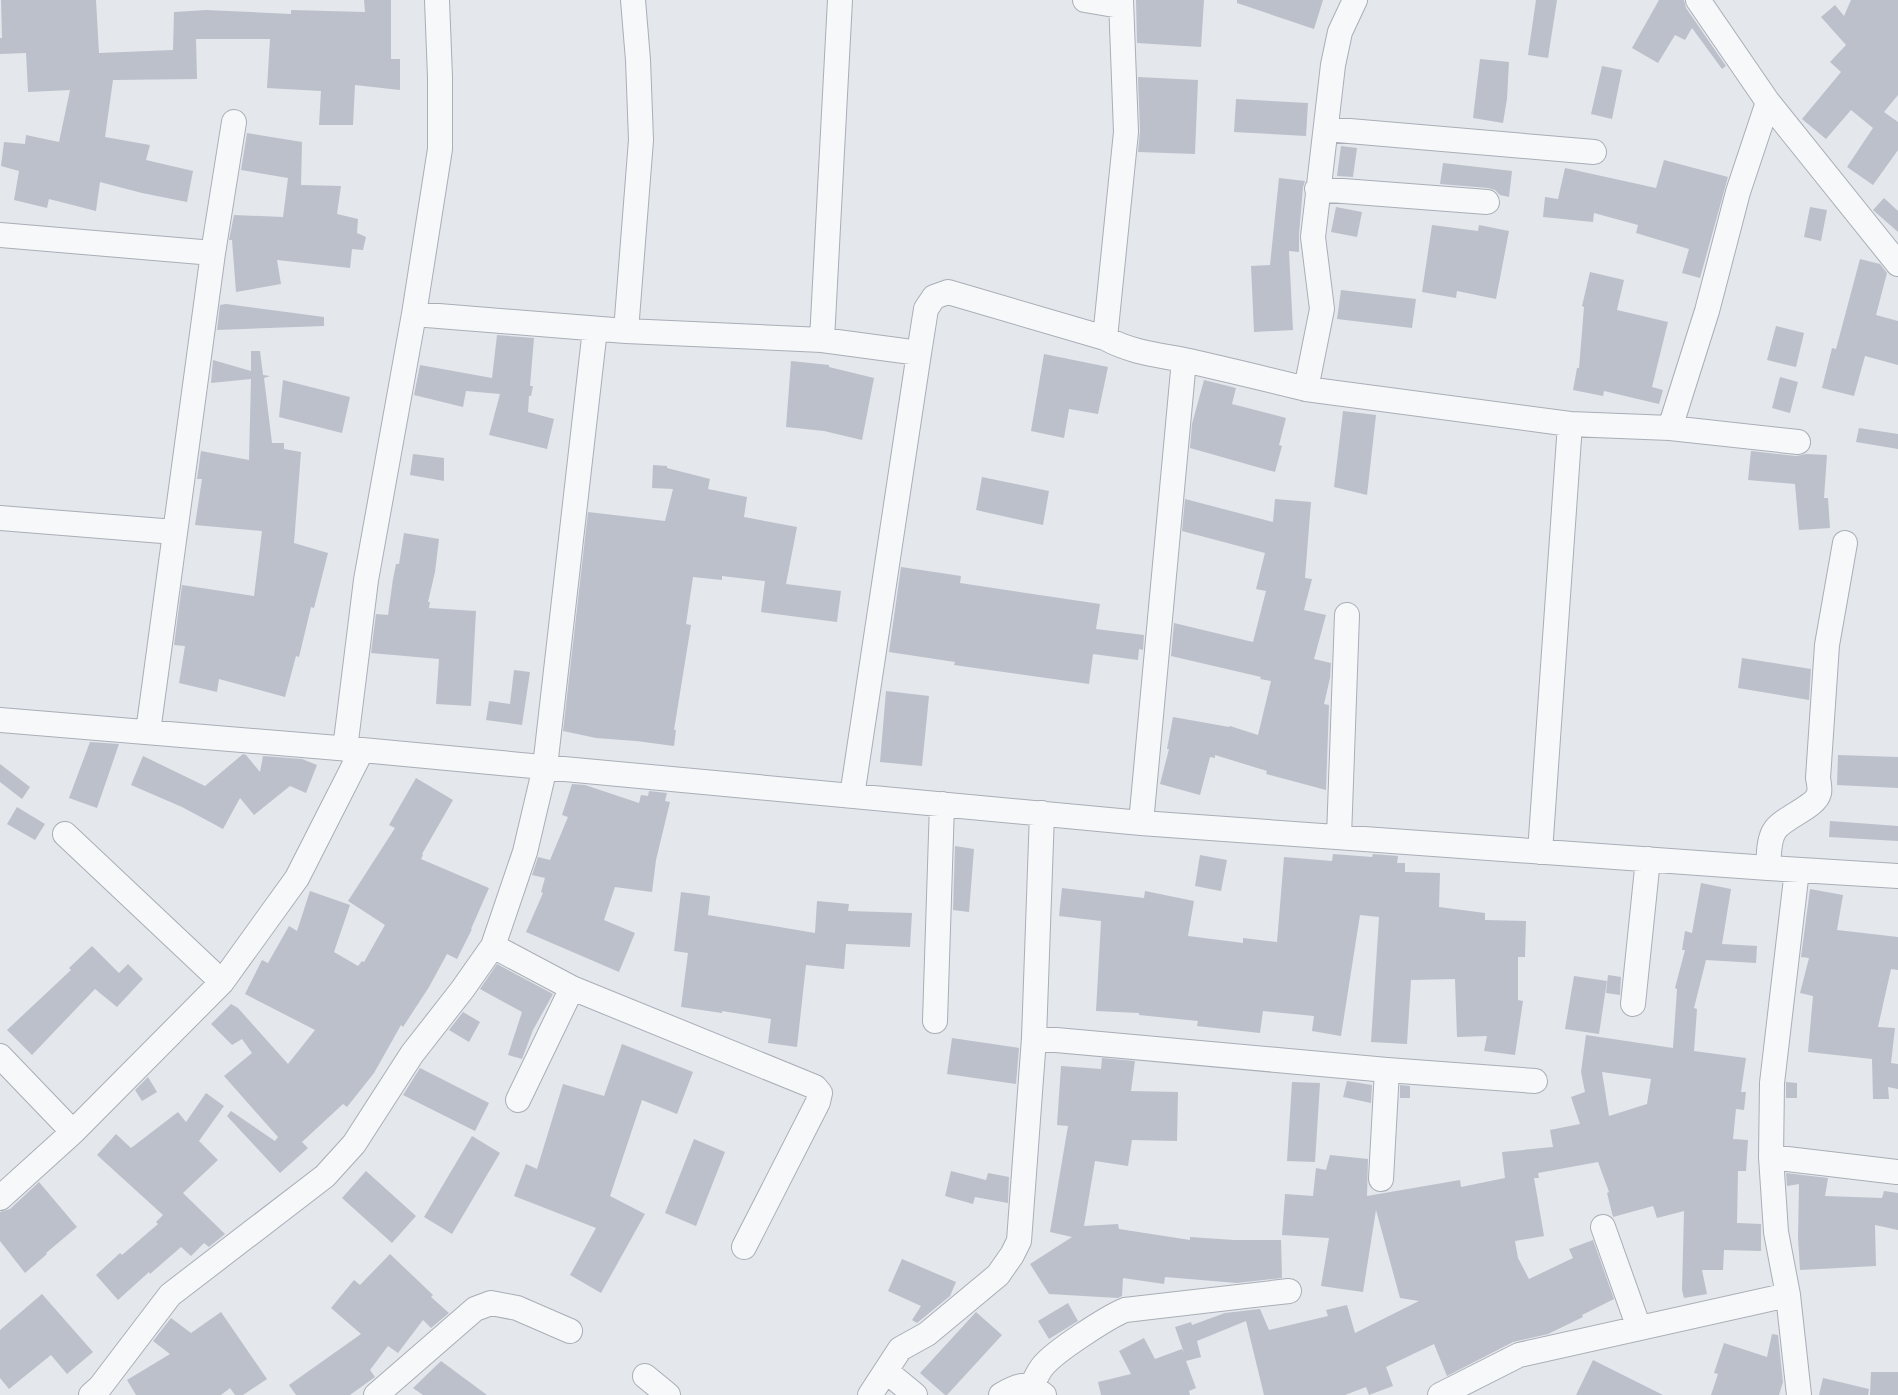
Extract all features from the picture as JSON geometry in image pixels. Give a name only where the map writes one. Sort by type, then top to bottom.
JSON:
[{"type":"street","points":[[0,1198],[73,1132],[222,982],[297,878],[353,749],[366,580],[414,314],[440,149],[437,0]]},
{"type":"street","points":[[626,331],[641,140],[633,0]]},
{"type":"street","points":[[822,340],[840,0]]},
{"type":"street","points":[[1085,0],[1121,3],[1126,132],[1106,338]]},
{"type":"street","points":[[1306,389],[1322,309],[1313,237],[1317,189],[1333,65],[1341,32],[1355,0]]},
{"type":"street","points":[[1698,0],[1768,102],[1898,264]]},
{"type":"street","points":[[1670,428],[1707,311],[1738,192],[1768,102]]},
{"type":"street","points":[[148,732],[213,253],[234,122]]},
{"type":"street","points":[[1326,129],[1594,152]]},
{"type":"street","points":[[1317,189],[1487,202]]},
{"type":"street","points":[[0,235],[213,253]]},
{"type":"street","points":[[852,796],[926,309],[934,297],[948,292],[1106,338],[1141,353],[1184,360],[1306,389],[1570,424],[1670,428],[1798,442]]},
{"type":"street","points":[[414,314],[626,331],[822,340],[919,353]]},
{"type":"street","points":[[91,1395],[100,1387],[170,1295],[325,1176],[354,1144],[412,1054],[493,946],[525,852],[545,768],[595,329]]},
{"type":"street","points":[[1141,823],[1184,360]]},
{"type":"street","points":[[1540,852],[1570,424]]},
{"type":"street","points":[[0,518],[175,532]]},
{"type":"street","points":[[1768,868],[1771,840],[1775,830],[1814,801],[1819,794],[1827,645],[1845,543]]},
{"type":"street","points":[[1339,837],[1347,615]]},
{"type":"street","points":[[0,720],[353,749],[1141,823],[1898,876]]},
{"type":"street","points":[[935,1021],[942,804]]},
{"type":"street","points":[[870,1395],[900,1349],[927,1334],[998,1275],[1019,1241],[1034,1038],[1042,813]]},
{"type":"street","points":[[65,834],[222,982]]},
{"type":"street","points":[[1634,1004],[1648,859]]},
{"type":"street","points":[[1797,870],[1772,1083],[1771,1157],[1776,1232],[1788,1295],[1799,1395]]},
{"type":"street","points":[[493,946],[572,988],[815,1087],[820,1093],[818,1102],[744,1247]]},
{"type":"street","points":[[518,1100],[572,988]]},
{"type":"street","points":[[1034,1038],[1534,1081]]},
{"type":"street","points":[[0,1056],[73,1132]]},
{"type":"street","points":[[1381,1179],[1388,1070]]},
{"type":"street","points":[[1771,1157],[1897,1172]]},
{"type":"street","points":[[1603,1227],[1639,1328]]},
{"type":"street","points":[[1001,1395],[1016,1386],[1038,1391],[1043,1366],[1052,1357],[1113,1315],[1125,1310],[1289,1291]]},
{"type":"street","points":[[1440,1395],[1519,1355],[1788,1295]]},
{"type":"street","points":[[376,1395],[475,1309],[491,1303],[517,1308],[570,1330]]},
{"type":"street","points":[[886,1371],[915,1395]]},
{"type":"street","points":[[645,1376],[669,1395]]},
{"type":"building","points":[[1,0],[96,0],[99,53],[173,50],[174,12],[206,10],[291,14],[291,10],[365,12],[364,0],[391,0],[391,59],[400,59],[400,90],[355,85],[353,125],[319,125],[321,91],[267,88],[270,39],[196,39],[197,79],[113,80],[105,137],[150,145],[146,160],[193,171],[187,202],[100,182],[96,211],[49,199],[47,208],[14,200],[19,171],[1,166],[4,142],[25,144],[26,135],[59,142],[70,90],[28,92],[26,53],[0,54]]},
{"type":"building","points":[[1136,0],[1204,0],[1201,47],[1137,43]]},
{"type":"building","points":[[1237,0],[1323,0],[1314,29],[1237,3]]},
{"type":"building","points":[[1536,0],[1557,0],[1548,58],[1528,55]]},
{"type":"building","points":[[1659,0],[1684,0],[1686,8],[1726,66],[1722,69],[1692,28],[1685,40],[1675,35],[1658,63],[1632,48]]},
{"type":"building","points":[[1851,0],[1898,0],[1898,95],[1884,112],[1898,122],[1898,150],[1873,185],[1847,167],[1873,128],[1851,110],[1826,139],[1802,119],[1841,72],[1830,62],[1846,45],[1821,17],[1835,5],[1844,16]]},
{"type":"building","points":[[1480,59],[1509,62],[1503,123],[1473,118]]},
{"type":"building","points":[[1602,66],[1622,70],[1612,119],[1591,114]]},
{"type":"building","points":[[1138,77],[1198,80],[1195,154],[1138,152],[1140,131]]},
{"type":"building","points":[[1236,99],[1308,103],[1306,136],[1234,132]]},
{"type":"building","points":[[247,133],[302,142],[301,185],[341,186],[337,214],[358,219],[357,233],[366,237],[363,250],[352,249],[350,268],[277,260],[281,284],[236,292],[232,240],[229,240],[234,215],[283,217],[288,178],[241,170]]},
{"type":"building","points":[[1341,146],[1357,148],[1353,177],[1337,176]]},
{"type":"building","points":[[1664,160],[1728,177],[1700,278],[1682,273],[1689,249],[1636,233],[1638,225],[1594,213],[1593,222],[1543,217],[1545,197],[1558,199],[1565,168],[1656,188]]},
{"type":"building","points":[[1443,163],[1512,171],[1509,197],[1488,188],[1440,184]]},
{"type":"building","points":[[1279,178],[1305,181],[1299,252],[1289,251],[1293,330],[1254,332],[1251,266],[1270,265]]},
{"type":"building","points":[[1884,198],[1898,211],[1898,232],[1873,210]]},
{"type":"building","points":[[1336,207],[1362,212],[1357,237],[1331,232]]},
{"type":"building","points":[[1810,207],[1827,210],[1821,241],[1804,237]]},
{"type":"building","points":[[1432,225],[1478,231],[1479,225],[1509,231],[1496,299],[1457,291],[1456,298],[1422,292]]},
{"type":"building","points":[[1860,259],[1880,264],[1887,273],[1876,315],[1898,321],[1898,365],[1865,356],[1854,396],[1822,388],[1832,348],[1836,349]]},
{"type":"building","points":[[1590,272],[1624,280],[1617,310],[1668,322],[1652,387],[1663,390],[1659,404],[1604,391],[1603,396],[1573,390],[1577,368],[1579,368],[1584,307],[1582,306]]},
{"type":"building","points":[[1341,290],[1416,299],[1412,328],[1337,319]]},
{"type":"building","points":[[220,305],[324,317],[324,326],[217,330]]},
{"type":"building","points":[[1776,326],[1804,333],[1796,367],[1767,360]]},
{"type":"building","points":[[497,335],[534,338],[530,386],[533,386],[531,396],[529,396],[528,412],[554,419],[547,449],[489,435],[500,394],[466,391],[463,407],[414,395],[420,365],[492,378]]},
{"type":"building","points":[[251,351],[260,351],[263,375],[270,376],[264,378],[272,443],[284,443],[284,449],[301,452],[294,543],[328,553],[314,608],[311,607],[299,657],[296,656],[285,697],[219,679],[217,692],[179,683],[185,646],[174,645],[182,585],[254,596],[262,531],[195,525],[202,479],[197,479],[201,451],[249,460],[251,379],[211,383],[213,360],[251,371]]},
{"type":"building","points":[[1044,354],[1108,367],[1098,414],[1069,409],[1064,438],[1031,431]]},
{"type":"building","points":[[791,361],[829,365],[829,367],[874,378],[862,440],[824,431],[786,427]]},
{"type":"building","points":[[1780,377],[1798,382],[1790,413],[1772,408]]},
{"type":"building","points":[[283,380],[350,397],[342,433],[279,417]]},
{"type":"building","points":[[1204,380],[1236,388],[1232,404],[1286,418],[1275,472],[1190,448],[1192,424]]},
{"type":"building","points":[[1343,411],[1376,415],[1367,495],[1334,487]]},
{"type":"building","points":[[1859,428],[1898,434],[1898,449],[1856,442]]},
{"type":"building","points":[[1751,451],[1796,456],[1827,455],[1824,498],[1828,498],[1830,528],[1799,530],[1795,484],[1748,480]]},
{"type":"building","points":[[413,454],[444,458],[444,481],[410,475]]},
{"type":"building","points":[[653,465],[667,466],[667,468],[710,479],[708,489],[747,497],[744,517],[797,527],[786,584],[841,591],[837,622],[761,612],[765,581],[722,576],[722,580],[693,577],[686,624],[691,625],[674,730],[676,730],[674,746],[596,738],[563,731],[588,512],[665,521],[673,489],[652,488]]},
{"type":"building","points":[[982,477],[1049,491],[1043,525],[976,510]]},
{"type":"building","points":[[1185,499],[1273,522],[1275,499],[1311,502],[1305,578],[1312,579],[1304,610],[1326,615],[1314,659],[1331,663],[1324,704],[1329,705],[1326,790],[1266,774],[1267,771],[1215,755],[1215,758],[1210,757],[1200,795],[1160,784],[1169,749],[1167,749],[1173,717],[1230,726],[1258,735],[1271,681],[1171,656],[1174,623],[1253,642],[1266,591],[1256,589],[1265,553],[1182,531]]},
{"type":"building","points":[[404,533],[439,539],[428,602],[430,602],[429,608],[476,611],[471,706],[436,704],[439,659],[371,653],[376,614],[388,615],[393,579],[396,564],[399,564]]},
{"type":"building","points":[[901,567],[961,576],[960,583],[1100,604],[1096,629],[1144,635],[1143,650],[1139,649],[1138,660],[1093,654],[1089,684],[954,665],[955,662],[889,652]]},
{"type":"building","points":[[1742,658],[1811,669],[1809,700],[1738,688]]},
{"type":"building","points":[[514,670],[530,672],[522,725],[486,720],[489,701],[510,704]]},
{"type":"building","points":[[886,691],[929,696],[922,766],[880,762]]},
{"type":"building","points":[[90,742],[119,744],[97,808],[69,798]]},
{"type":"building","points":[[243,754],[260,772],[263,756],[302,759],[317,765],[306,793],[290,786],[254,815],[240,798],[223,829],[182,807],[131,785],[143,756],[205,786]]},
{"type":"building","points":[[1838,755],[1898,757],[1898,788],[1837,785]]},
{"type":"building","points":[[0,764],[30,787],[22,799],[0,782]]},
{"type":"building","points":[[416,778],[453,800],[421,859],[489,888],[457,959],[447,954],[429,987],[403,1027],[401,1025],[374,1073],[347,1107],[343,1104],[302,1142],[308,1148],[280,1173],[227,1116],[231,1111],[275,1141],[278,1137],[224,1076],[252,1053],[242,1039],[232,1045],[211,1024],[231,1004],[238,1008],[288,1064],[315,1030],[245,994],[262,960],[268,963],[289,926],[297,931],[310,891],[350,905],[334,952],[358,966],[362,961],[364,962],[385,925],[348,901],[395,828],[389,825]]},
{"type":"building","points":[[572,784],[585,785],[639,803],[641,795],[648,796],[649,791],[667,793],[665,801],[670,802],[656,860],[652,892],[615,887],[604,920],[635,933],[619,972],[526,932],[543,893],[541,892],[545,878],[532,875],[538,857],[550,860],[568,817],[562,815]]},
{"type":"building","points":[[17,807],[45,824],[35,840],[7,824]]},
{"type":"building","points":[[1830,821],[1898,826],[1898,841],[1829,837]]},
{"type":"building","points":[[955,846],[974,849],[969,912],[953,910]]},
{"type":"building","points":[[1333,854],[1398,856],[1397,863],[1405,863],[1405,872],[1440,873],[1439,907],[1485,913],[1485,920],[1526,921],[1525,957],[1518,957],[1518,1000],[1523,1001],[1515,1055],[1484,1051],[1487,1036],[1457,1037],[1455,979],[1411,980],[1407,1044],[1371,1042],[1379,917],[1360,915],[1341,1036],[1312,1031],[1314,1016],[1263,1011],[1260,1033],[1197,1026],[1198,1021],[1139,1015],[1139,1013],[1096,1011],[1101,921],[1059,916],[1062,888],[1144,898],[1145,891],[1194,901],[1188,936],[1243,943],[1243,938],[1277,942],[1284,857],[1332,861]]},
{"type":"building","points":[[1200,855],[1227,860],[1221,891],[1195,886]]},
{"type":"building","points":[[1701,883],[1731,889],[1722,944],[1757,946],[1756,963],[1706,960],[1694,1008],[1697,1009],[1694,1051],[1746,1058],[1741,1092],[1746,1092],[1744,1110],[1736,1109],[1733,1139],[1748,1140],[1746,1171],[1738,1171],[1737,1223],[1761,1224],[1761,1251],[1724,1250],[1723,1270],[1702,1270],[1707,1294],[1684,1298],[1682,1290],[1684,1211],[1657,1218],[1653,1206],[1613,1217],[1607,1193],[1609,1192],[1598,1162],[1538,1173],[1539,1178],[1534,1178],[1544,1236],[1515,1241],[1518,1258],[1529,1279],[1573,1258],[1569,1249],[1593,1240],[1614,1299],[1548,1334],[1513,1342],[1447,1376],[1434,1344],[1386,1367],[1393,1386],[1369,1395],[1366,1387],[1345,1395],[1264,1395],[1246,1321],[1197,1341],[1201,1357],[1186,1361],[1196,1388],[1189,1391],[1190,1395],[1101,1395],[1098,1382],[1131,1374],[1119,1351],[1144,1338],[1155,1359],[1182,1349],[1184,1353],[1175,1327],[1191,1322],[1192,1325],[1225,1313],[1260,1309],[1269,1330],[1328,1316],[1326,1310],[1347,1305],[1355,1333],[1419,1301],[1400,1298],[1376,1210],[1363,1292],[1321,1286],[1329,1238],[1282,1235],[1285,1194],[1313,1196],[1316,1168],[1326,1170],[1330,1155],[1368,1159],[1367,1196],[1460,1180],[1461,1187],[1505,1178],[1502,1152],[1553,1147],[1550,1130],[1580,1124],[1571,1097],[1585,1092],[1581,1072],[1586,1035],[1673,1048],[1677,989],[1675,988],[1685,950],[1682,950],[1685,931],[1692,933]],"holes":[[[1602,1072],[1651,1079],[1647,1104],[1609,1116]]]},
{"type":"building","points":[[1810,889],[1843,895],[1837,930],[1898,937],[1898,970],[1891,969],[1878,1027],[1895,1028],[1891,1063],[1898,1064],[1898,1089],[1888,1087],[1889,1099],[1873,1099],[1872,1059],[1808,1052],[1813,996],[1800,993],[1809,958],[1801,957]]},
{"type":"building","points":[[681,892],[710,896],[708,915],[815,933],[817,901],[849,904],[848,911],[912,913],[910,947],[846,944],[844,969],[806,965],[797,1047],[768,1043],[771,1019],[681,1007],[688,953],[674,951]]},
{"type":"building","points":[[92,946],[119,973],[128,964],[143,979],[117,1007],[95,989],[32,1055],[7,1030],[71,970],[69,968]]},
{"type":"building","points":[[497,964],[553,994],[533,1030],[522,1059],[508,1055],[522,1012],[480,989]]},
{"type":"building","points":[[1608,975],[1621,977],[1620,995],[1606,993]]},
{"type":"building","points":[[1574,976],[1607,981],[1599,1034],[1565,1029]]},
{"type":"building","points":[[463,1012],[480,1022],[469,1042],[449,1030]]},
{"type":"building","points":[[952,1038],[1019,1048],[1016,1084],[947,1074]]},
{"type":"building","points":[[622,1044],[693,1072],[677,1114],[642,1100],[610,1196],[645,1214],[601,1293],[570,1275],[596,1228],[514,1196],[526,1164],[537,1169],[563,1084],[604,1096]]},
{"type":"building","points":[[1102,1058],[1135,1061],[1131,1091],[1178,1092],[1177,1141],[1132,1140],[1128,1166],[1095,1161],[1084,1226],[1118,1224],[1119,1229],[1190,1240],[1190,1237],[1281,1240],[1282,1278],[1237,1283],[1165,1277],[1164,1284],[1123,1278],[1122,1296],[1118,1298],[1049,1294],[1030,1264],[1072,1237],[1050,1232],[1068,1126],[1057,1125],[1061,1066],[1101,1069]]},
{"type":"building","points":[[420,1068],[489,1103],[475,1131],[403,1095]]},
{"type":"building","points":[[148,1077],[157,1092],[142,1101],[135,1090]]},
{"type":"building","points":[[1347,1081],[1372,1085],[1371,1103],[1343,1097]]},
{"type":"building","points":[[1292,1082],[1320,1083],[1315,1162],[1287,1161]]},
{"type":"building","points":[[1786,1082],[1797,1083],[1797,1098],[1786,1098]]},
{"type":"building","points":[[1400,1085],[1410,1086],[1410,1098],[1400,1098]]},
{"type":"building","points":[[206,1093],[224,1106],[199,1141],[218,1160],[183,1193],[225,1234],[209,1247],[204,1243],[191,1256],[181,1247],[118,1300],[96,1275],[158,1224],[156,1222],[163,1215],[97,1155],[116,1134],[131,1148],[178,1112],[186,1122]]},
{"type":"building","points":[[472,1136],[500,1153],[452,1234],[424,1217]]},
{"type":"building","points":[[694,1139],[725,1152],[696,1226],[665,1213]]},
{"type":"building","points":[[366,1171],[416,1216],[392,1243],[342,1198]]},
{"type":"building","points":[[951,1171],[986,1180],[988,1173],[1009,1177],[1008,1203],[975,1197],[973,1204],[945,1196]]},
{"type":"building","points":[[1786,1173],[1828,1178],[1825,1196],[1882,1198],[1884,1191],[1898,1193],[1898,1230],[1875,1225],[1876,1266],[1800,1270],[1799,1184],[1787,1186]]},
{"type":"building","points":[[39,1182],[77,1227],[25,1273],[0,1241],[0,1212],[10,1209]]},
{"type":"building","points":[[390,1254],[449,1313],[431,1328],[423,1320],[398,1353],[388,1346],[370,1370],[375,1377],[350,1395],[296,1395],[289,1385],[361,1334],[331,1308],[354,1280],[360,1285]]},
{"type":"building","points":[[902,1259],[956,1282],[950,1296],[917,1323],[912,1320],[921,1306],[888,1291]]},
{"type":"building","points":[[42,1294],[93,1352],[67,1374],[51,1355],[9,1389],[0,1378],[0,1330]]},
{"type":"building","points":[[1068,1303],[1078,1321],[1049,1339],[1038,1321]]},
{"type":"building","points":[[221,1312],[267,1379],[243,1395],[235,1395],[230,1388],[221,1395],[136,1395],[127,1380],[170,1354],[153,1341],[171,1318],[191,1333]]},
{"type":"building","points":[[976,1312],[1002,1335],[945,1395],[920,1373]]},
{"type":"building","points":[[1772,1334],[1778,1335],[1783,1382],[1779,1395],[1711,1395],[1718,1374],[1714,1373],[1724,1343],[1767,1357]]},
{"type":"building","points":[[1593,1360],[1663,1395],[1576,1395]]},
{"type":"building","points":[[441,1361],[487,1395],[423,1395],[413,1388]]},
{"type":"building","points":[[1871,1372],[1898,1372],[1898,1395],[1870,1395]]},
{"type":"building","points":[[1823,1378],[1869,1389],[1868,1395],[1819,1395]]}]
